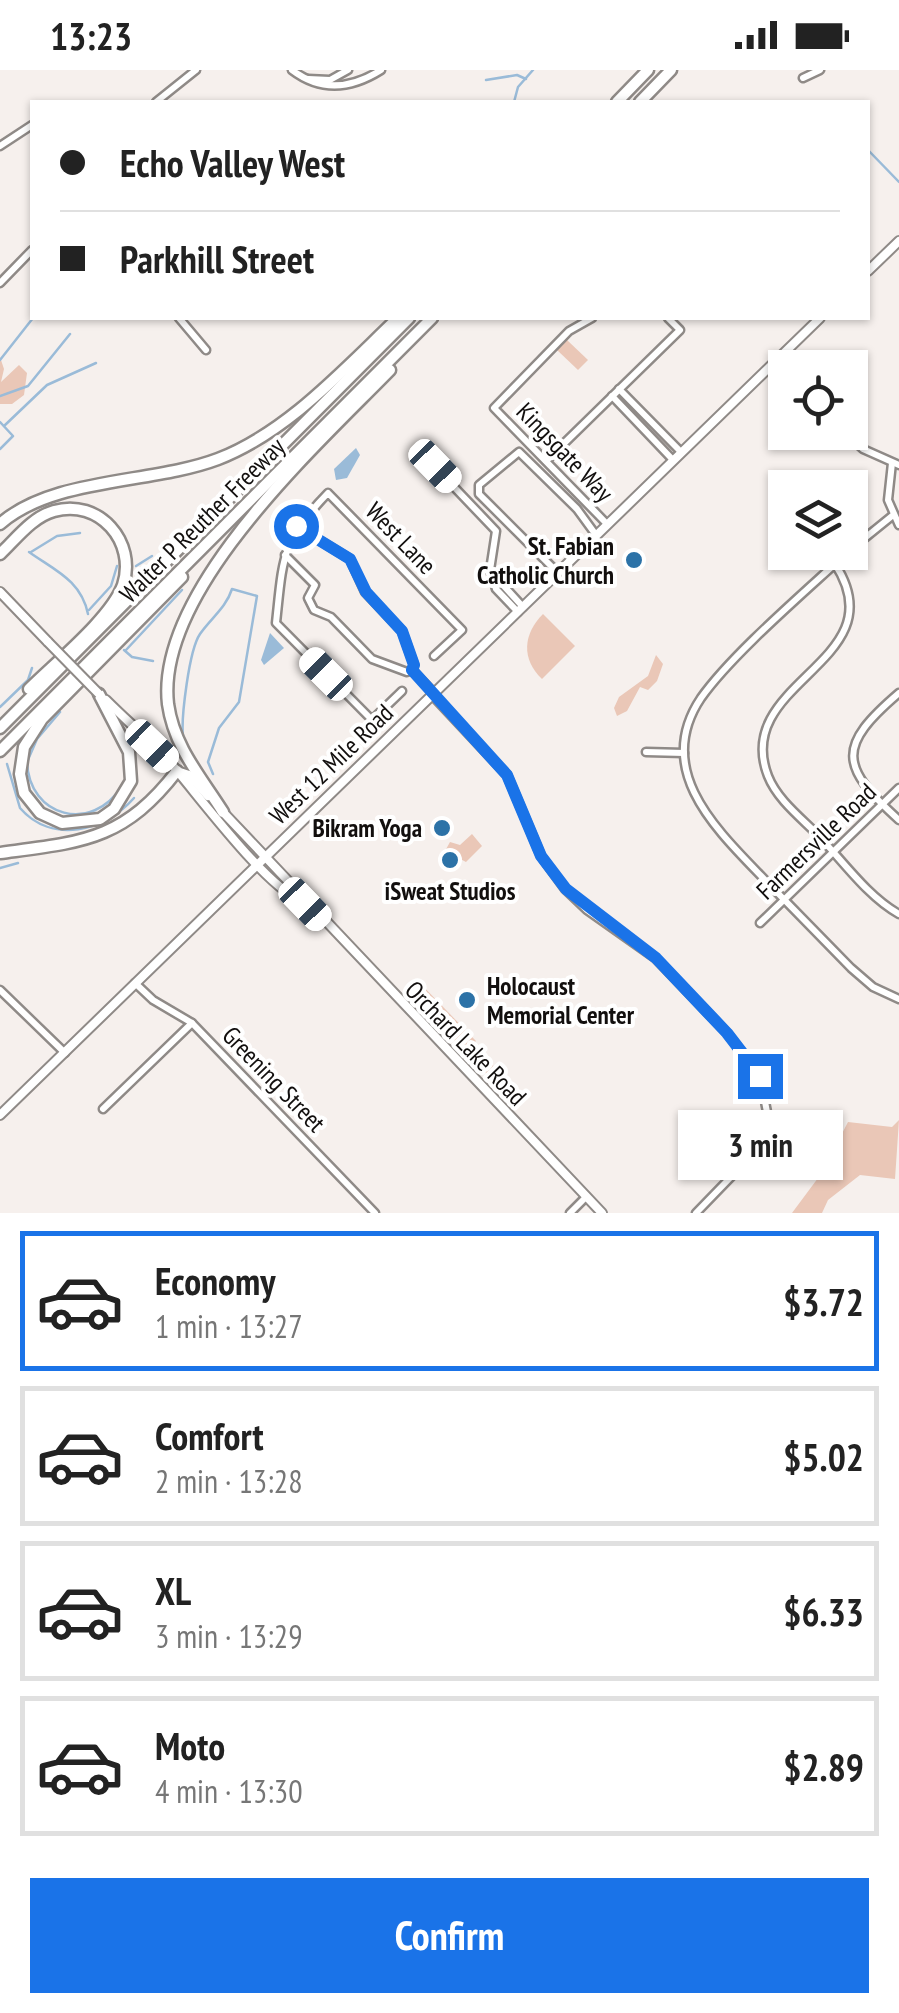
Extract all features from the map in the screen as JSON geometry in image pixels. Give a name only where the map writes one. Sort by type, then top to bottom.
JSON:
[{"type":"highway","points":[[620,100],[648,70]]},
{"type":"highway","points":[[642,100],[672,70]]},
{"type":"highway","points":[[0,524],[43,499],[195,467],[238,450],[291,415],[396,320]]},
{"type":"highway","name":"Walter P Reuther Freeway","points":[[0,728],[406,320]]},
{"type":"highway","points":[[223,812],[190,764],[171,718],[168,681],[179,635],[247,522],[432,320]]},
{"type":"highway","name":"Walter P Reuther Freeway","points":[[0,751],[432,320]]},
{"type":"highway","points":[[0,554],[36,520],[72,508],[96,514],[111,526],[123,546],[126,564],[114,602],[0,718]]},
{"type":"highway","points":[[99,694],[129,752],[130,781],[114,809],[100,820],[62,823],[40,812],[21,784],[20,760],[30,734],[174,586],[224,526]]},
{"type":"highway","points":[[0,853],[60,846],[116,830],[178,771]]},
{"type":"main road","points":[[870,270],[899,241]]},
{"type":"main road","name":"West 12 Mile Road","points":[[787,350],[818,320]]},
{"type":"main road","name":"West 12 Mile Road","points":[[0,1115],[768,368]]},
{"type":"main road","name":"Orchard Lake Road","points":[[0,592],[178,771],[189,775],[301,892],[302,900],[602,1213]]},
{"type":"main road","name":"Orchard Lake Road","points":[[178,771],[181,782],[257,863],[294,899],[302,900]]},
{"type":"street","points":[[158,100],[196,70]]},
{"type":"street","points":[[292,70],[317,85],[336,86],[382,70]]},
{"type":"street","points":[[302,78],[330,80],[348,70]]},
{"type":"street","points":[[804,78],[820,70]]},
{"type":"street","points":[[0,146],[30,126]]},
{"type":"street","points":[[0,284],[30,252]]},
{"type":"street","points":[[181,320],[206,350]]},
{"type":"street","name":"Kingsgate Way","points":[[588,320],[569,331],[494,408],[607,524]]},
{"type":"street","points":[[546,461],[680,330],[670,320]]},
{"type":"street","points":[[619,389],[677,456]]},
{"type":"street","points":[[612,396],[677,456]]},
{"type":"street","points":[[868,447],[896,464],[887,488],[892,516],[899,525]]},
{"type":"street","points":[[558,573],[479,494],[480,485],[519,452],[577,509],[596,536]]},
{"type":"street","points":[[424,463],[435,466],[496,531],[490,564],[496,584],[520,609]]},
{"type":"street","name":"West Lane","points":[[402,691],[372,720],[276,623],[284,554],[296,526],[328,492],[462,630],[434,656]]},
{"type":"street","points":[[868,536],[892,516]]},
{"type":"street","points":[[296,526],[350,559],[366,592],[402,631],[414,665],[412,670]]},
{"type":"street","points":[[284,554],[315,585],[308,598],[314,610],[331,618],[372,659],[412,670],[507,775],[541,856],[566,889],[656,958],[727,1033],[760,1076],[768,1112],[759,1148],[696,1213]]},
{"type":"street","points":[[830,570],[710,688],[693,712],[684,753],[690,790],[706,817],[861,976],[899,999]]},
{"type":"street","points":[[842,570],[857,586]]},
{"type":"street","points":[[849,645],[780,714],[764,744],[765,766],[775,790],[899,914]]},
{"type":"street","points":[[899,693],[851,746],[855,773],[899,820]]},
{"type":"street","points":[[646,752],[684,753]]},
{"type":"street","name":"Farmersville Road","points":[[760,923],[899,788]]},
{"type":"street","name":"Greening Street","points":[[136,982],[153,1000],[192,1023],[376,1213]]},
{"type":"street","points":[[0,990],[65,1053]]},
{"type":"street","points":[[103,1109],[192,1023]]},
{"type":"street","points":[[570,1213],[586,1197]]},
{"type":"shaded area","points":[[567,340],[588,360],[578,370],[557,350]]},
{"type":"shaded area","points":[[0,357],[4,369],[1,382],[19,365],[27,373],[24,395],[12,404],[0,404]]},
{"type":"shaded area","points":[[543,614],[575,646],[542,679],[530,663],[527,646],[531,630]]},
{"type":"shaded area","points":[[656,655],[663,664],[657,681],[648,690],[640,687],[627,711],[617,716],[614,708],[619,697],[648,676]]},
{"type":"shaded area","points":[[472,834],[482,846],[466,862],[445,851],[450,842],[460,845]]},
{"type":"shaded area","points":[[418,981],[476,1041],[468,1048],[458,1044],[409,993]]},
{"type":"shaded area","points":[[479,1049],[495,1067],[512,1099],[472,1059]]},
{"type":"shaded area","points":[[899,1120],[895,1179],[860,1175],[828,1200],[822,1213],[792,1213],[821,1174],[848,1122],[892,1127]]},
{"type":"water","points":[[356,448],[360,455],[347,478],[336,480],[334,469]]},
{"type":"water","points":[[270,633],[284,648],[264,665],[261,660]]},
{"type":"waterway","points":[[515,100],[518,87],[533,70]]},
{"type":"waterway","points":[[486,80],[517,75],[526,79]]},
{"type":"waterway","points":[[870,152],[899,182]]},
{"type":"waterway","points":[[0,360],[31,320]]},
{"type":"waterway","points":[[0,396],[28,386],[70,334]]},
{"type":"waterway","points":[[4,426],[47,385],[96,363]]},
{"type":"waterway","points":[[0,422],[13,436],[0,449]]},
{"type":"waterway","points":[[31,552],[57,536],[80,533]]},
{"type":"waterway","points":[[29,552],[73,584],[88,614]]},
{"type":"waterway","points":[[136,566],[152,556]]},
{"type":"waterway","points":[[89,610],[111,586],[117,566]]},
{"type":"waterway","points":[[183,736],[187,684],[200,634],[232,589],[257,596],[239,702],[219,728],[208,762],[213,774]]},
{"type":"waterway","points":[[126,650],[182,590]]},
{"type":"waterway","points":[[124,650],[132,657],[153,661]]},
{"type":"waterway","points":[[0,707],[28,680],[32,668]]},
{"type":"waterway","points":[[60,712],[37,739],[27,762],[38,796],[64,813],[79,814],[109,801],[122,786]]},
{"type":"waterway","points":[[7,764],[20,808],[47,827],[62,830],[94,825],[134,798]]},
{"type":"waterway","points":[[0,868],[18,863]]},
{"type":"place","name":"St. Fabian Catholic Church","points":[[634,560]]},
{"type":"place","name":"Bikram Yoga","points":[[442,828]]},
{"type":"place","name":"iSweat Studios","points":[[450,860]]},
{"type":"place","name":"Holocaust Memorial Center","points":[[467,1000]]},
{"type":"route","points":[[296,526],[350,559],[366,592],[406,638],[412,670],[507,775],[541,856],[566,889],[587,910],[656,958],[698,1000],[760,1076]]}]
